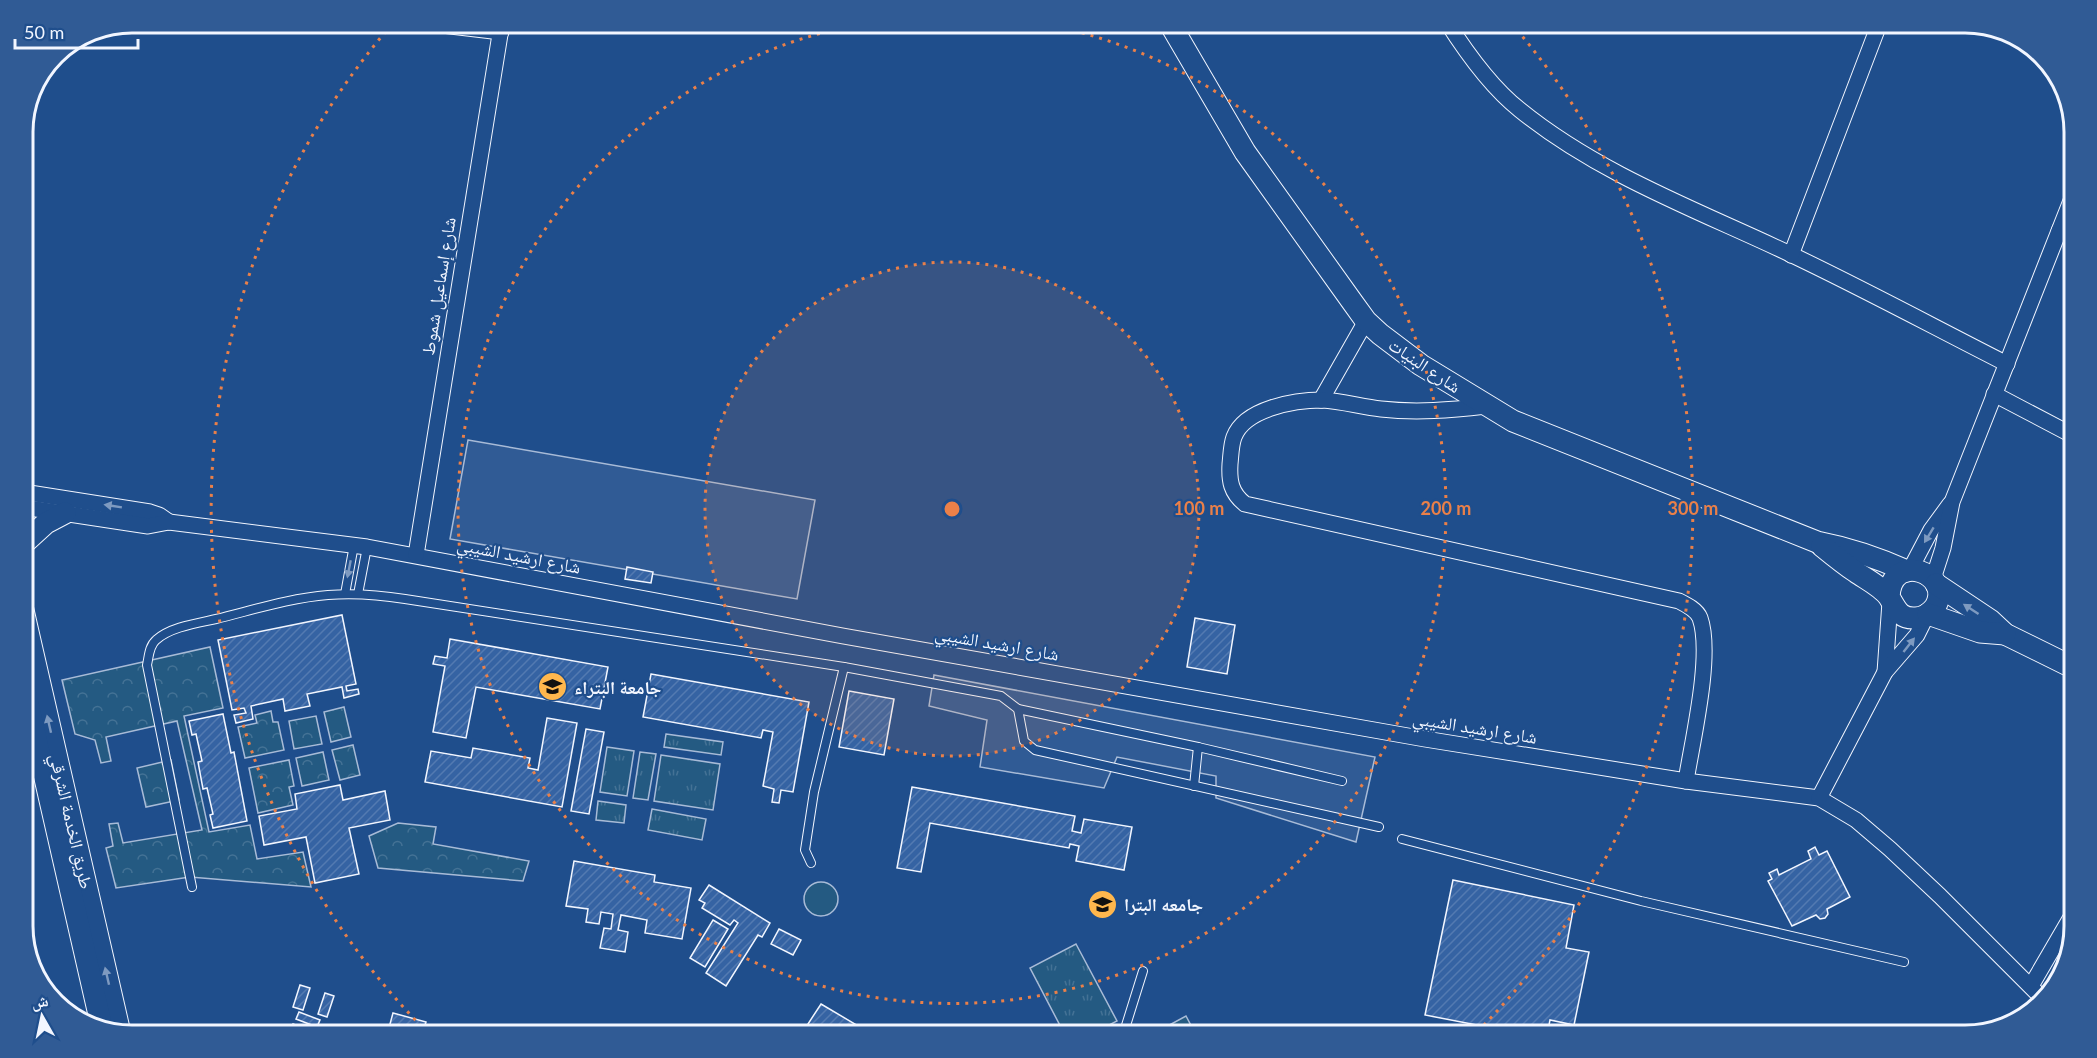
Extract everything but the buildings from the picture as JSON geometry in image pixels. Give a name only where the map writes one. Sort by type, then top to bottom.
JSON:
[{"type":"main road","name":"شارع البنيات","points":[[1175,33],[1245,152],[1366,321],[1421,365],[1513,421],[1817,542],[1884,560],[1908,570]]},
{"type":"main road","points":[[33,534],[46,522],[65,513]]},
{"type":"main road","name":"شارع البنيات","points":[[1817,542],[1890,600]]},
{"type":"main road","points":[[2005,634],[1980,632],[1927,615],[1916,618],[1905,617],[1896,611],[1890,600],[1893,581],[1908,570],[1927,573],[1935,582],[1990,620],[2005,634],[2064,663]]},
{"type":"main road","points":[[1927,615],[1935,606],[1938,595],[1935,582]]},
{"type":"main road","name":"طريق الخدمة الشرقي","points":[[33,654],[118,1024]]},
{"type":"main road","name":"طريق الخدمة الشرقي","points":[[33,726],[100,1020]]},
{"type":"street","name":"شارع إسماعيل شموط","points":[[416,555],[500,33]]},
{"type":"street","points":[[1454,33],[1468,55],[1518,108],[1558,139],[1605,168],[1791,255],[2007,364]]},
{"type":"street","points":[[1791,255],[1876,33]]},
{"type":"street","points":[[1935,582],[1952,502],[2064,219]]},
{"type":"street","points":[[2059,231],[2064,233]]},
{"type":"street","points":[[1321,400],[1366,321]]},
{"type":"street","points":[[1994,394],[2064,431]]},
{"type":"street","points":[[1486,405],[1448,411],[1381,409],[1321,400],[1280,405],[1250,417],[1238,429],[1233,438],[1229,476],[1232,489],[1237,498],[1245,504],[1679,601],[1690,606],[1700,617],[1704,639],[1702,677],[1686,781]]},
{"type":"street","name":"شارع ارشيد الشيبي","points":[[33,494],[150,512],[159,514],[169,522]]},
{"type":"street","points":[[1908,570],[1931,530],[1952,502]]},
{"type":"street","name":"شارع ارشيد الشيبي","points":[[33,508],[148,526],[169,522],[361,546],[854,638],[1425,739],[1686,781],[1819,798]]},
{"type":"street","points":[[1885,672],[1890,600]]},
{"type":"street","points":[[1927,615],[1917,635],[1885,672],[1819,798],[1856,820],[1890,849],[2037,993]]},
{"type":"street","points":[[2031,986],[2064,930]]},
{"type":"lane","points":[[358,594],[361,546]]},
{"type":"lane","points":[[345,594],[361,546]]},
{"type":"lane","points":[[192,887],[147,665],[150,648],[164,634],[193,624],[296,599],[345,594],[428,602],[844,668],[1001,696],[1018,709],[1198,747],[1342,782]]},
{"type":"lane","points":[[811,863],[805,850],[814,792],[844,668]]},
{"type":"lane","points":[[1018,709],[1024,741],[1035,750],[1379,827]]},
{"type":"lane","points":[[1194,786],[1198,747]]},
{"type":"lane","points":[[1402,839],[1641,902],[1904,962]]},
{"type":"lane","points":[[1126,1025],[1143,971]]},
{"type":"green space","points":[[210,647],[223,708],[184,716],[209,832],[250,825],[257,859],[303,852],[311,887],[190,877],[116,888],[106,848],[113,846],[109,824],[118,823],[123,843],[202,830],[177,721],[106,737],[111,761],[101,763],[95,740],[75,734],[62,680]]},
{"type":"green space","points":[[344,707],[351,737],[331,742],[324,712]]},
{"type":"green space","points":[[271,711],[273,722],[278,722],[284,750],[245,758],[238,727],[257,723],[255,715]]},
{"type":"green space","points":[[316,716],[322,744],[294,749],[289,721]]},
{"type":"green space","points":[[666,734],[723,742],[721,755],[664,747]]},
{"type":"green space","points":[[353,745],[360,775],[340,780],[332,750]]},
{"type":"green space","points":[[607,747],[634,751],[627,796],[600,792]]},
{"type":"green space","points":[[323,752],[329,780],[302,786],[296,758]]},
{"type":"green space","points":[[640,752],[656,754],[648,800],[633,798]]},
{"type":"green space","points":[[661,755],[720,764],[713,810],[654,801]]},
{"type":"green space","points":[[171,760],[179,800],[146,807],[137,768]]},
{"type":"green space","points":[[289,760],[294,786],[289,787],[293,805],[258,813],[249,768]]},
{"type":"green space","points":[[598,801],[626,805],[624,823],[596,820]]},
{"type":"green space","points":[[652,809],[706,819],[702,840],[648,830]]},
{"type":"green space","points":[[398,823],[436,827],[433,844],[529,861],[523,881],[378,868],[369,836]]},
{"type":"green space","points":[[821,882],[833,887],[838,899],[833,911],[821,916],[809,911],[804,899],[809,887]]},
{"type":"green space","points":[[1076,944],[1117,1021],[1109,1025],[1060,1025],[1030,968]]},
{"type":"green space","points":[[1186,1016],[1191,1025],[1169,1025]]},
{"type":"shaded area","points":[[468,440],[815,500],[797,599],[450,539]]},
{"type":"shaded area","points":[[934,675],[1375,757],[1356,842],[1216,798],[1216,776],[1117,757],[1104,788],[980,767],[987,720],[929,706]]},
{"type":"place","name":"جامعة البتراء","points":[[553,687]]},
{"type":"place","name":"جامعه البترا","points":[[1103,904]]}]
